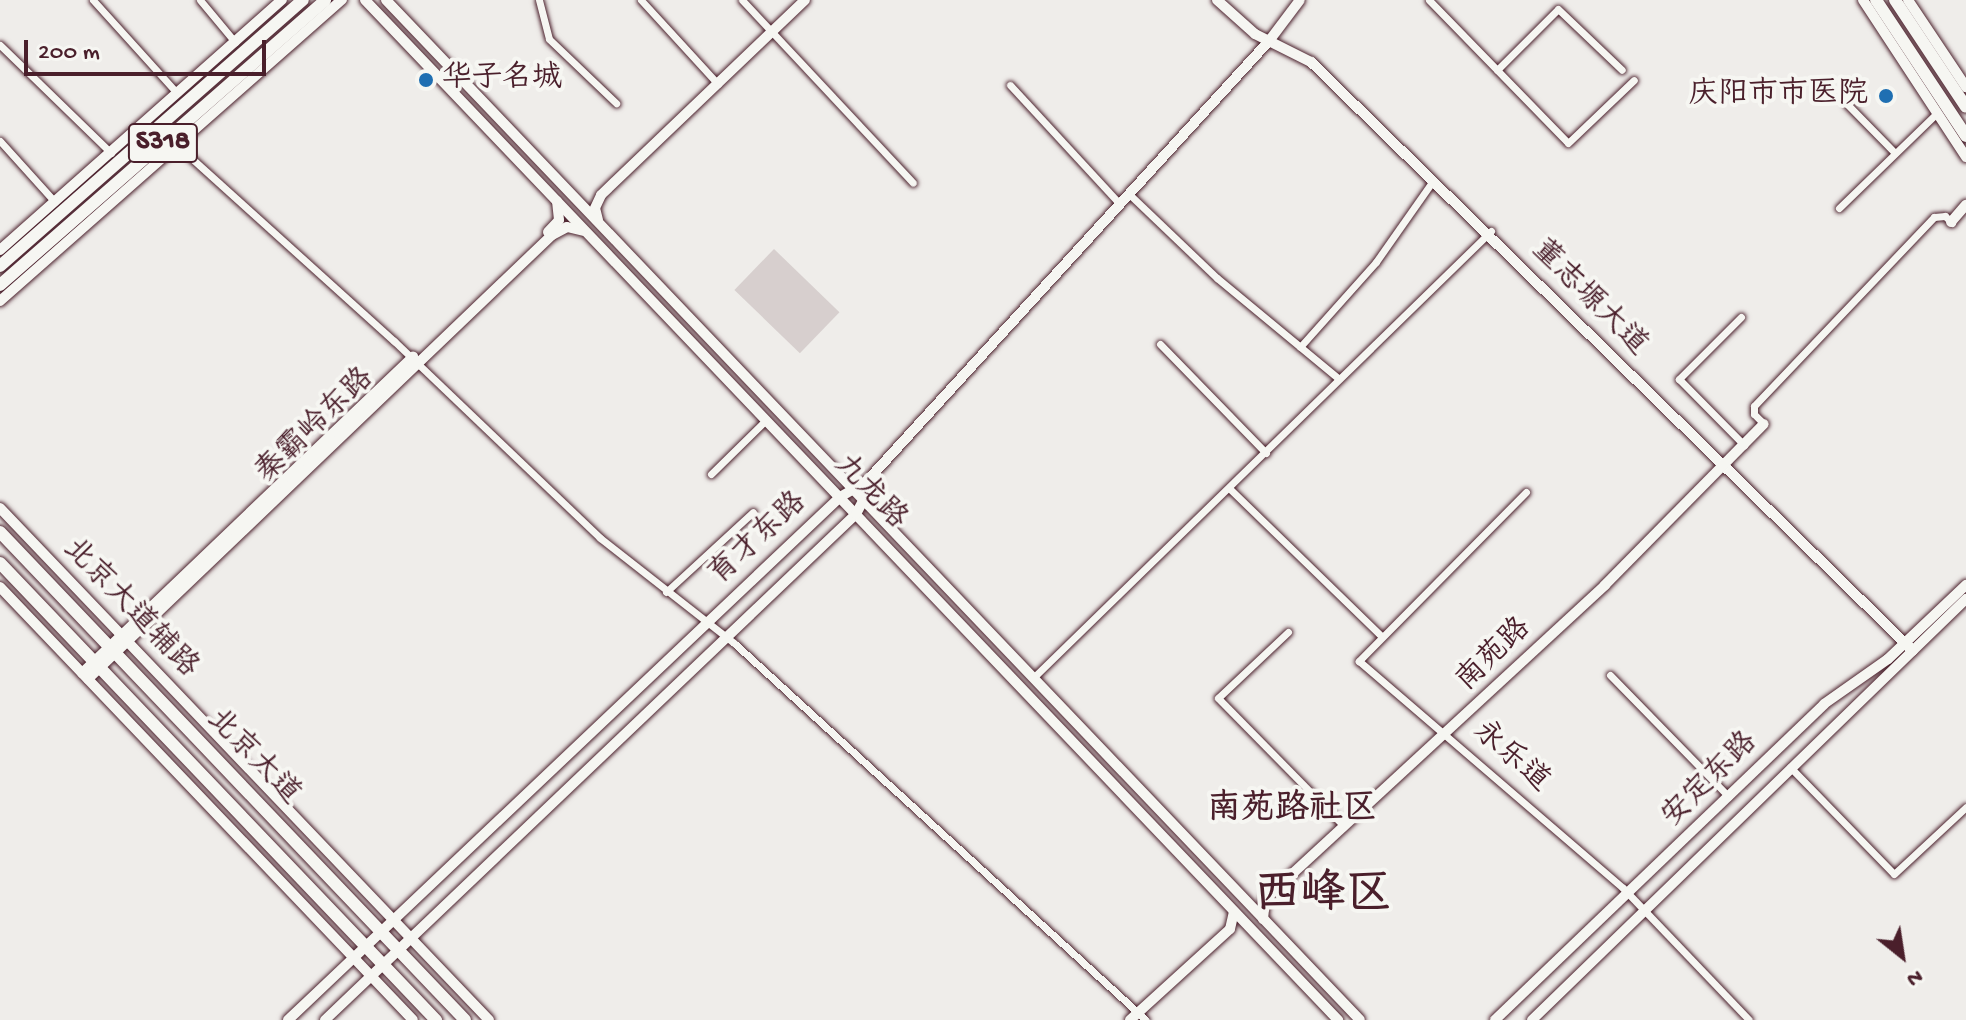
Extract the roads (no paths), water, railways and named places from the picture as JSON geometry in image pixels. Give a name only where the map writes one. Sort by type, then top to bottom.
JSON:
[{"type":"main road","points":[[0,250],[282,0]]},
{"type":"main road","name":"S318","points":[[0,266],[303,0]]},
{"type":"main road","name":"S318","points":[[0,285],[325,0]]},
{"type":"main road","points":[[0,301],[342,0]]},
{"type":"main road","name":"九龙路","points":[[365,0],[1338,1020]]},
{"type":"main road","name":"九龙路","points":[[386,0],[1360,1020]]},
{"type":"main road","points":[[598,222],[595,208],[601,195],[802,0]]},
{"type":"main road","name":"董志塬大道","points":[[1217,0],[1272,40],[1311,62],[1490,233],[1910,646]]},
{"type":"main road","name":"董志塬大道","points":[[1224,0],[1272,40]]},
{"type":"main road","name":"育才东路","points":[[288,1020],[840,497],[871,478],[1118,202],[1272,40],[1300,0]]},
{"type":"main road","name":"育才东路","points":[[325,1020],[856,514],[874,481],[1306,0]]},
{"type":"main road","points":[[1863,0],[1966,157]]},
{"type":"main road","points":[[1876,0],[1966,136]]},
{"type":"main road","points":[[1895,0],[1966,107]]},
{"type":"main road","points":[[1908,0],[1966,87]]},
{"type":"main road","points":[[570,192],[587,197],[598,192],[717,83]]},
{"type":"main road","name":"秦霸岭东路","points":[[85,676],[555,226],[557,201]]},
{"type":"main road","points":[[1952,223],[1966,208]]},
{"type":"main road","name":"秦霸岭东路","points":[[414,360],[552,235],[567,227],[586,231]]},
{"type":"main road","name":"南苑路","points":[[1245,900],[1259,899],[1446,734],[1763,423]]},
{"type":"main road","name":"北京大道辅路","points":[[0,508],[489,1020]]},
{"type":"main road","name":"北京大道","points":[[0,532],[465,1020]]},
{"type":"main road","name":"北京大道","points":[[0,563],[436,1020]]},
{"type":"main road","name":"安定东路","points":[[1532,1020],[1647,914],[1966,585]]},
{"type":"main road","points":[[0,587],[413,1020]]},
{"type":"main road","name":"安定东路","points":[[1495,1020],[1629,895],[1824,704],[1910,646],[1966,599]]},
{"type":"main road","name":"南苑路","points":[[1263,919],[1265,899],[1343,825]]},
{"type":"main road","points":[[1138,1018],[1233,926],[1233,910]]},
{"type":"main road","points":[[1138,1018],[1232,932],[1252,929]]},
{"type":"street","points":[[93,0],[177,93]]},
{"type":"street","points":[[200,0],[235,42]]},
{"type":"street","points":[[539,0],[549,39],[616,103]]},
{"type":"street","points":[[641,0],[717,83]]},
{"type":"street","points":[[742,0],[913,183]]},
{"type":"street","points":[[1429,0],[1568,143],[1634,80]]},
{"type":"street","points":[[1497,70],[1558,9],[1622,70]]},
{"type":"street","points":[[0,45],[111,153]]},
{"type":"street","points":[[1010,85],[1118,202]]},
{"type":"street","points":[[1847,104],[1893,151]]},
{"type":"street","points":[[1839,208],[1893,151],[1937,113]]},
{"type":"street","points":[[0,141],[55,202]]},
{"type":"street","points":[[178,146],[414,360],[600,538],[726,637],[1138,1018]]},
{"type":"street","points":[[1300,347],[1376,262],[1430,185]]},
{"type":"street","points":[[1130,195],[1339,379]]},
{"type":"street","points":[[1763,423],[1754,406],[1765,394],[1934,217],[1945,216],[1952,223]]},
{"type":"street","points":[[1033,678],[1490,233]]},
{"type":"street","points":[[1741,317],[1679,379],[1743,443]]},
{"type":"street","points":[[1160,344],[1266,453]]},
{"type":"street","points":[[711,474],[766,420]]},
{"type":"street","points":[[1230,489],[1381,636],[1526,492]]},
{"type":"street","points":[[666,592],[753,512]]},
{"type":"street","points":[[1288,632],[1218,698],[1343,825]]},
{"type":"street","name":"永乐道","points":[[1381,636],[1359,661],[1629,895],[1749,1020]]},
{"type":"street","points":[[1610,675],[1729,797]]},
{"type":"street","points":[[1790,767],[1894,874],[1966,807]]},
{"type":"place","name":"华子名城","points":[[426,80]]},
{"type":"place","name":"庆阳市市医院","points":[[1886,96]]},
{"type":"district","name":"南苑路社区","points":[[1292,812]]},
{"type":"district","name":"西峰区","points":[[1323,898]]}]
